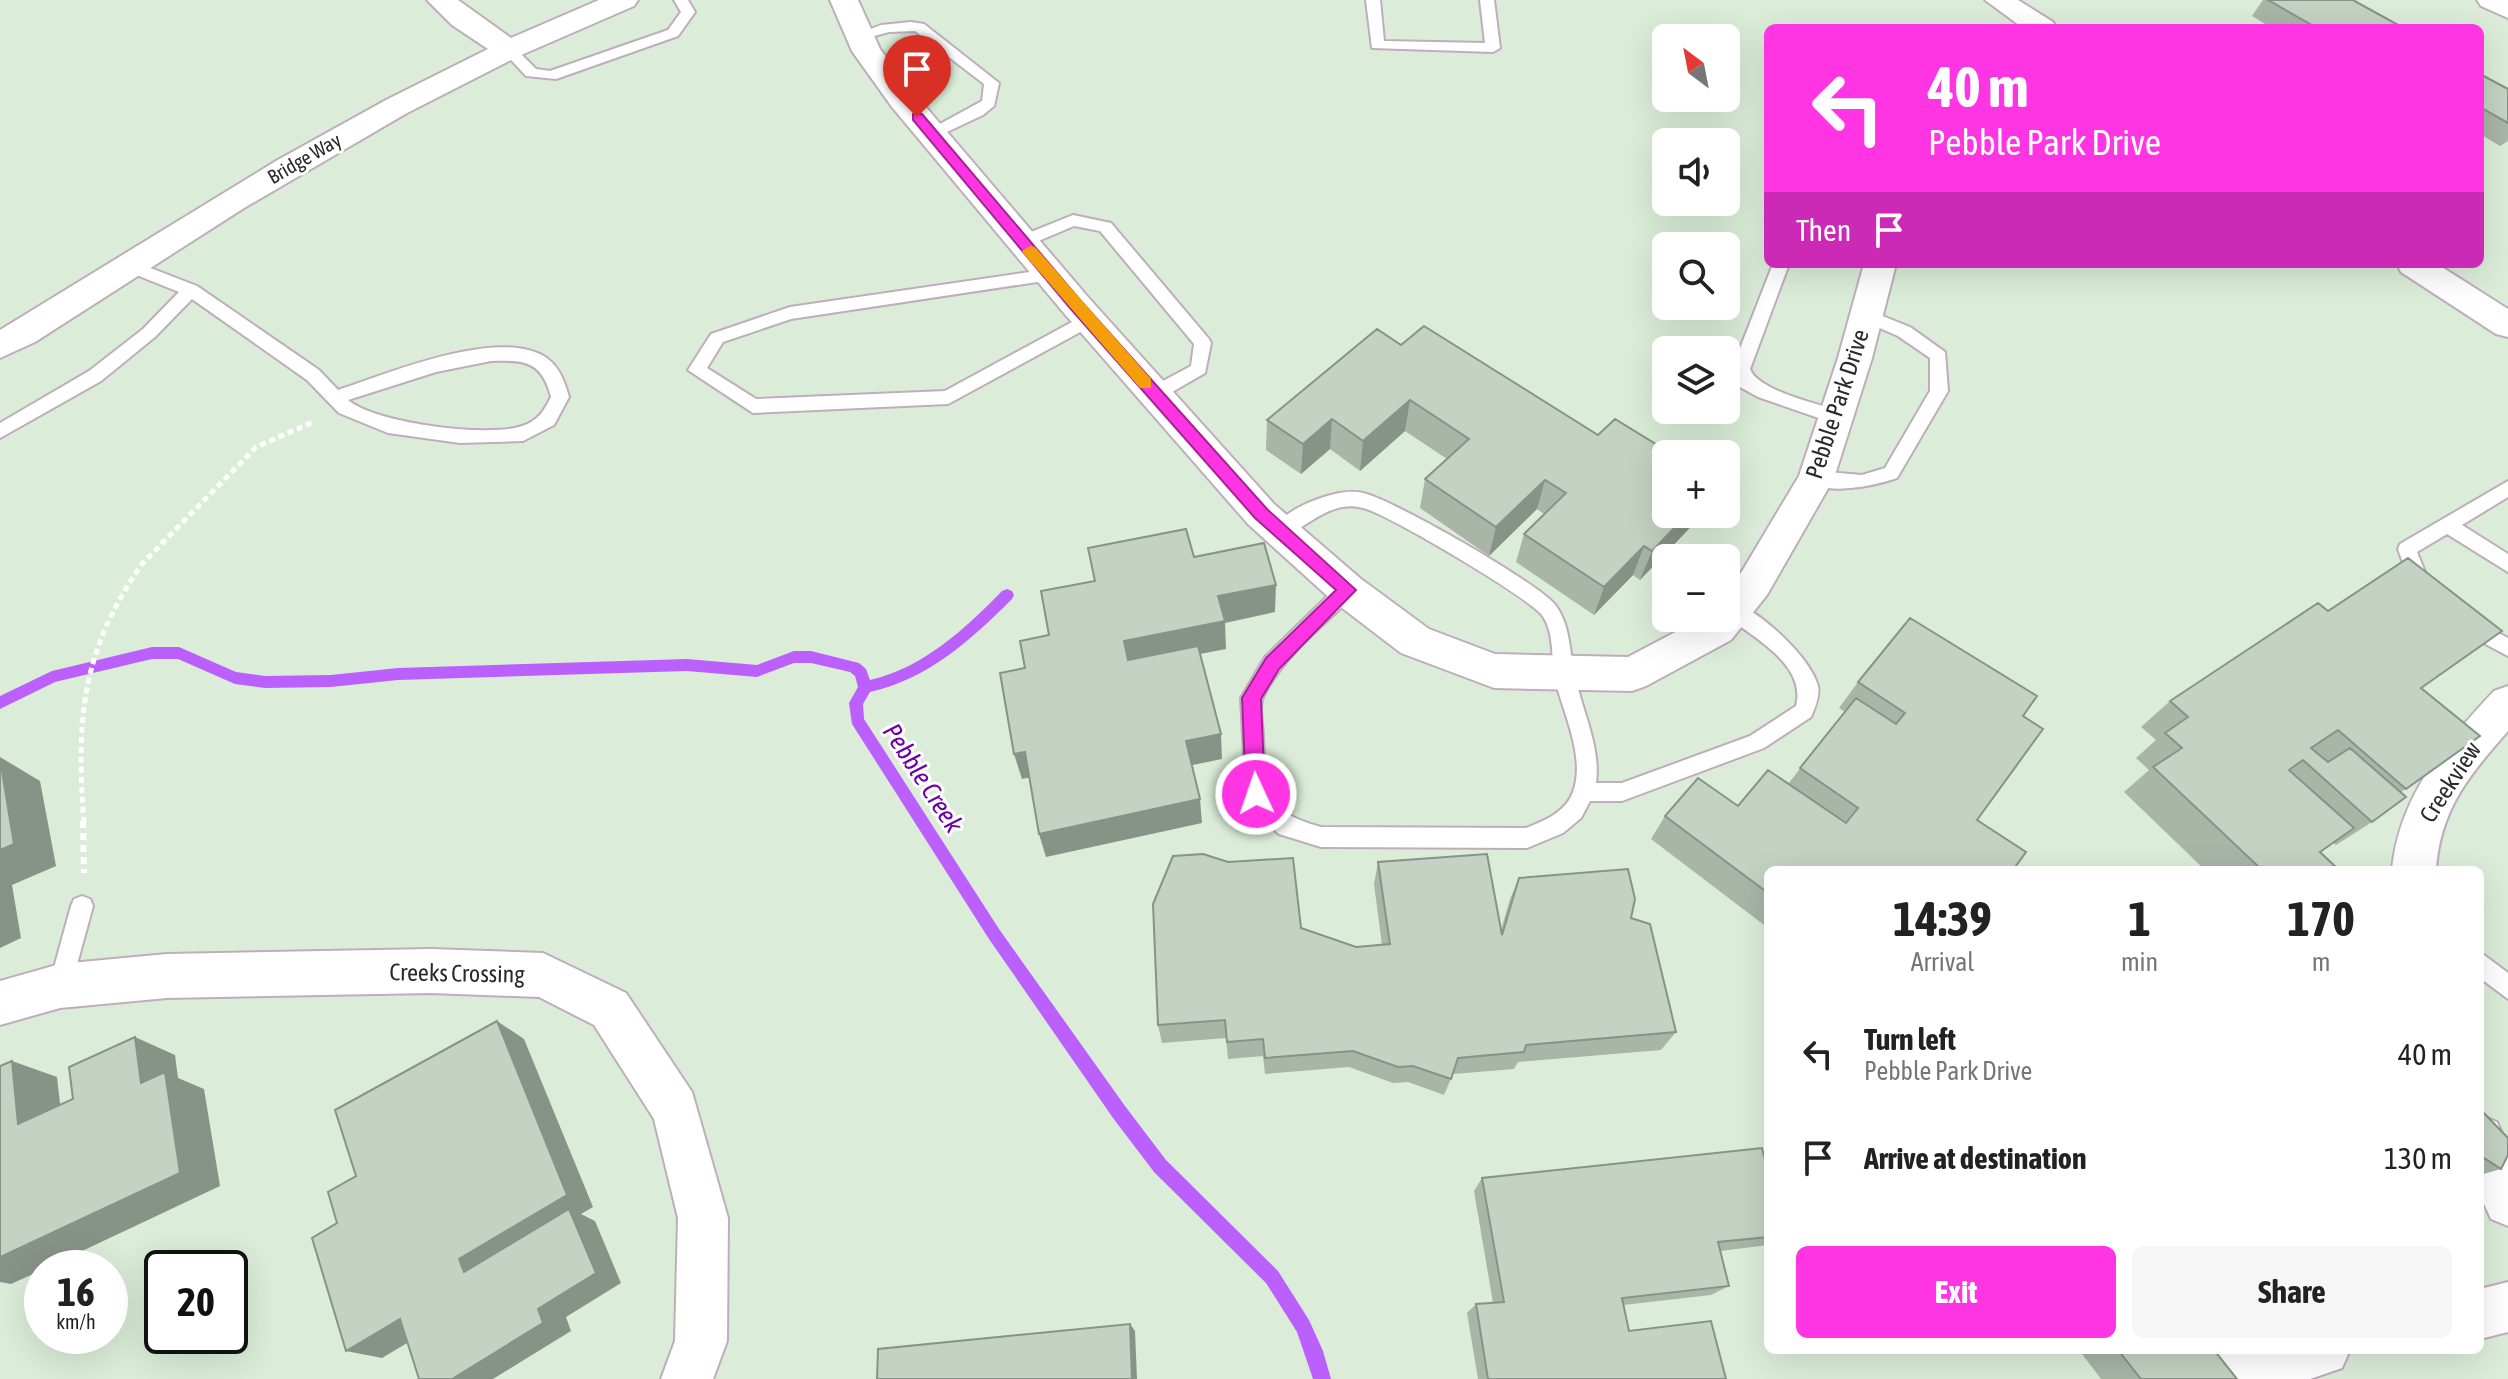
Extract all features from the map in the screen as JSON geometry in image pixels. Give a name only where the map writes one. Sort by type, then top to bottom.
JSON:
[{"type":"street","points":[[441,0],[462,19],[508,49]]},
{"type":"street","name":"Bridge Way","points":[[8,330],[130,266],[273,176],[421,92],[549,29],[624,0]]},
{"type":"street","name":"Pebble Park Drive","points":[[844,0],[866,51],[1022,242],[1154,394],[1261,514],[1347,590],[1415,641],[1494,671],[1632,674],[1711,632]]},
{"type":"street","points":[[1999,0],[2037,24]]},
{"type":"street","points":[[2491,0],[2508,9]]},
{"type":"street","name":"Pebble Park Drive","points":[[1740,601],[1754,584],[1816,478],[1879,268]]},
{"type":"street","points":[[2419,268],[2508,325]]},
{"type":"street","name":"Creekview","points":[[2414,866],[2413,853],[2422,817],[2462,754],[2508,703]]},
{"type":"street","name":"Creeks Crossing","points":[[0,1003],[60,986],[167,976],[431,971],[543,975],[610,1009],[675,1109],[703,1218],[701,1341],[688,1379]]},
{"type":"street","points":[[2484,1148],[2508,1202]]},
{"type":"street","points":[[2484,1313],[2508,1307]]},
{"type":"street","points":[[2215,1379],[2223,1373],[2306,1354]]},
{"type":"lane","points":[[508,49],[531,73],[551,76],[673,33],[688,12],[681,0]]},
{"type":"lane","points":[[1373,0],[1377,45],[1493,48],[1487,0]]},
{"type":"lane","points":[[859,36],[894,27],[919,27],[992,83],[993,94],[989,103],[978,112],[932,134]]},
{"type":"lane","points":[[1022,242],[1073,220],[1105,227],[1203,343],[1199,369],[1154,394]]},
{"type":"lane","points":[[130,266],[191,290],[313,375],[341,402],[388,426],[460,436],[523,434],[548,420],[560,397],[554,375],[534,359],[502,353],[441,364],[341,402]]},
{"type":"lane","points":[[1779,268],[1741,369],[1746,382],[1764,392],[1836,417]]},
{"type":"lane","points":[[1051,275],[790,313],[717,338],[697,370],[753,406],[948,397],[1089,320]]},
{"type":"lane","points":[[0,431],[95,376],[149,333],[191,290]]},
{"type":"lane","points":[[1816,478],[1862,482],[1891,473],[1939,391],[1939,356],[1923,341],[1896,326],[1865,315]]},
{"type":"lane","points":[[2437,599],[2415,579],[2407,549],[2508,488]]},
{"type":"lane","points":[[1281,531],[1322,502],[1365,500],[1511,582],[1546,606],[1561,631],[1564,672],[1585,755],[1586,792],[1570,818],[1549,831],[1527,838],[1321,837],[1286,827],[1268,812],[1256,794],[1251,698],[1272,663],[1347,590]]},
{"type":"lane","points":[[2447,525],[2508,564]]},
{"type":"lane","points":[[2458,618],[2508,648]]},
{"type":"lane","points":[[1586,792],[1622,792],[1757,742],[1804,711],[1810,689],[1801,671],[1786,654],[1740,623]]},
{"type":"lane","points":[[60,986],[82,906]]},
{"type":"lane","points":[[2484,967],[2508,988]]},
{"type":"path","points":[[82,906],[87,839],[79,747],[81,702],[126,584],[256,447],[341,402]]},
{"type":"building","points":[[2268,0],[2353,0],[2396,24],[2310,24]]},
{"type":"building","points":[[2484,76],[2508,89],[2508,123],[2484,109]]},
{"type":"building","points":[[1424,326],[1598,435],[1615,419],[1652,442],[1652,528],[1674,528],[1659,544],[1652,544],[1652,551],[1644,546],[1604,587],[1524,534],[1566,493],[1545,480],[1496,527],[1425,479],[1469,439],[1410,400],[1363,441],[1332,419],[1303,444],[1267,420],[1377,329],[1401,345]]},
{"type":"building","points":[[1186,529],[1194,557],[1264,543],[1276,585],[1218,596],[1225,621],[1124,641],[1128,660],[1198,646],[1221,734],[1186,741],[1200,799],[1039,834],[1025,752],[1014,754],[1000,673],[1025,668],[1020,641],[1049,635],[1041,591],[1095,581],[1088,548]]},
{"type":"building","points":[[2408,558],[2502,631],[2421,688],[2480,736],[2406,789],[2338,730],[2311,748],[2328,762],[2350,748],[2406,797],[2372,822],[2303,760],[2289,770],[2354,828],[2320,852],[2335,866],[2258,866],[2153,767],[2182,748],[2165,733],[2188,717],[2170,701],[2318,603],[2328,611]]},
{"type":"building","points":[[1910,618],[2037,696],[2023,716],[2043,729],[1977,820],[2026,852],[2016,866],[1764,866],[1764,890],[1665,816],[1698,778],[1738,806],[1768,770],[1846,823],[1858,808],[1800,768],[1856,698],[1896,724],[1905,713],[1858,682]]},
{"type":"building","points":[[0,759],[14,844],[0,850]]},
{"type":"building","points":[[1203,854],[1228,862],[1293,858],[1301,928],[1356,947],[1390,944],[1378,862],[1487,854],[1502,935],[1519,878],[1628,869],[1635,899],[1631,918],[1650,924],[1676,1032],[1526,1045],[1524,1052],[1458,1058],[1451,1079],[1413,1066],[1398,1067],[1353,1051],[1265,1058],[1263,1039],[1227,1042],[1225,1020],[1158,1025],[1153,904],[1173,856]]},
{"type":"building","points":[[497,1021],[567,1195],[459,1259],[464,1272],[569,1209],[596,1273],[538,1309],[543,1323],[452,1379],[419,1379],[400,1319],[346,1351],[312,1238],[337,1223],[328,1192],[356,1176],[335,1110]]},
{"type":"building","points":[[135,1037],[141,1083],[165,1072],[180,1173],[0,1257],[0,1066],[12,1061],[18,1124],[73,1099],[69,1067]]},
{"type":"building","points":[[2484,1113],[2508,1138],[2508,1155],[2501,1169],[2484,1158]]},
{"type":"building","points":[[1762,1148],[1764,1237],[1718,1242],[1729,1286],[1622,1298],[1629,1331],[1711,1321],[1726,1379],[1488,1379],[1476,1304],[1504,1302],[1482,1178]]},
{"type":"building","points":[[1130,1324],[1132,1379],[877,1379],[878,1349]]},
{"type":"building","points":[[2121,1354],[2217,1354],[2237,1379],[2141,1379]]},
{"type":"waterway","points":[[865,687],[885,683],[924,665],[960,639],[1007,595]]},
{"type":"waterway","name":"Pebble Creek","points":[[0,703],[52,677],[152,653],[179,653],[235,678],[265,682],[331,681],[398,674],[687,665],[757,671],[794,657],[811,657],[854,667],[861,673],[865,687]]},
{"type":"waterway","name":"Pebble Creek","points":[[865,687],[856,703],[857,720],[994,934],[1160,1166],[1272,1277],[1303,1326],[1322,1379]]},
{"type":"slow traffic","points":[[1030,251],[1145,384]]},
{"type":"route","points":[[917,117],[1075,304],[1261,514],[1347,590],[1272,663],[1251,698],[1256,794]]}]
